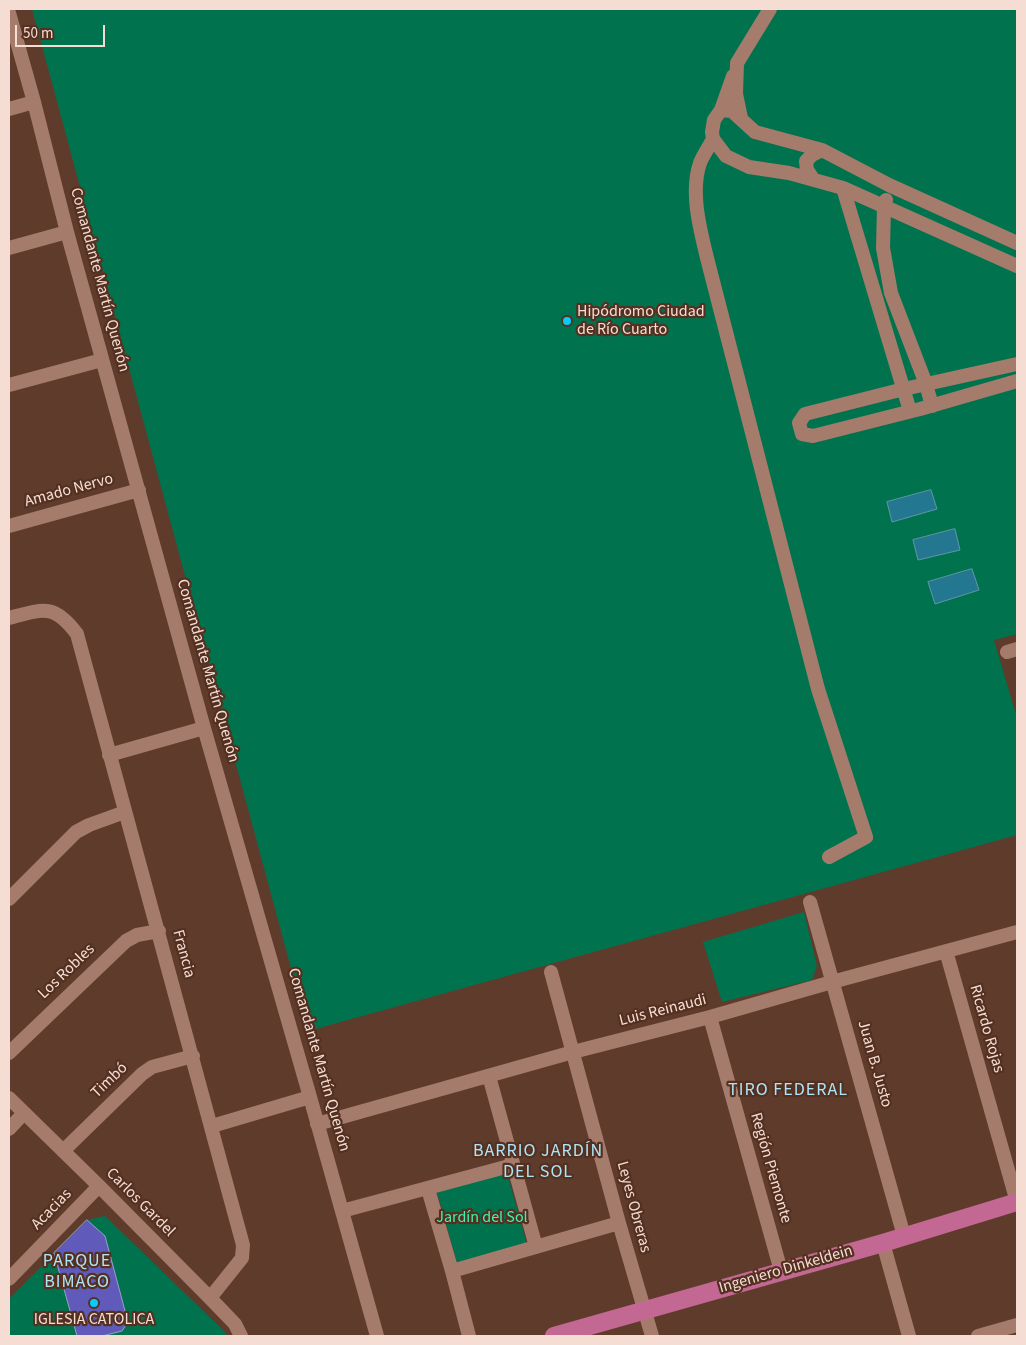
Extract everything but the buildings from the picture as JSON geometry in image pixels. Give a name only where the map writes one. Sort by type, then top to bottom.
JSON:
[{"type":"main road","name":"Ingeniero Dinkeldein","points":[[554,1336],[882,1243],[1017,1202]]},
{"type":"street","points":[[770,9],[737,63],[721,110],[714,120],[713,139],[726,156],[749,168],[789,173],[843,188],[1017,266]]},
{"type":"street","name":"Comandante Martín Quenón","points":[[9,13],[67,232],[204,728],[377,1336]]},
{"type":"street","points":[[737,63],[736,94],[741,118]]},
{"type":"street","points":[[9,109],[34,102]]},
{"type":"street","points":[[721,110],[732,111],[755,132],[822,150],[889,185],[1017,243]]},
{"type":"street","points":[[713,139],[700,163],[697,180],[696,197],[700,227],[818,689],[866,837],[828,857]]},
{"type":"street","points":[[813,179],[807,170],[806,161],[812,155],[822,150]]},
{"type":"street","points":[[889,185],[884,206],[883,248],[891,293],[926,384],[932,406]]},
{"type":"street","points":[[843,188],[910,412]]},
{"type":"street","points":[[9,248],[67,232]]},
{"type":"street","points":[[9,385],[102,360]]},
{"type":"street","points":[[1017,364],[904,389],[805,414],[799,422],[802,434],[814,436],[910,412],[1017,381]]},
{"type":"street","name":"Amado Nervo","points":[[9,526],[139,490]]},
{"type":"street","name":"Francia","points":[[9,618],[36,611],[49,610],[62,616],[77,634],[243,1245],[242,1258],[210,1298]]},
{"type":"street","points":[[109,755],[204,728]]},
{"type":"street","points":[[9,899],[76,832],[89,825],[125,812]]},
{"type":"street","name":"Juan B. Justo","points":[[810,902],[904,1236]]},
{"type":"street","name":"Los Robles","points":[[9,1053],[126,940],[159,931]]},
{"type":"street","name":"Luis Reinaudi","points":[[317,1124],[573,1052],[710,1017],[1017,932]]},
{"type":"street","name":"Ricardo Rojas","points":[[946,951],[1017,1202]]},
{"type":"street","name":"Leyes Obreras","points":[[551,972],[619,1223],[652,1336]]},
{"type":"street","name":"Región Piemonte","points":[[710,1017],[781,1271]]},
{"type":"street","name":"Timbó","points":[[63,1151],[142,1074],[152,1067],[193,1056]]},
{"type":"street","points":[[488,1076],[536,1247]]},
{"type":"street","name":"Carlos Gardel","points":[[9,1098],[210,1298],[235,1324],[241,1336]]},
{"type":"street","points":[[212,1126],[310,1098]]},
{"type":"street","points":[[9,1129],[24,1113]]},
{"type":"street","points":[[342,1211],[513,1165]]},
{"type":"street","name":"Acacias","points":[[9,1279],[99,1186]]},
{"type":"street","points":[[428,1188],[469,1336]]},
{"type":"street","points":[[452,1272],[619,1223]]},
{"type":"street","points":[[882,1243],[909,1336]]},
{"type":"street","points":[[978,1336],[1017,1325]]},
{"type":"green space","name":"Hipódromo Ciudad de Río Cuarto","points":[[32,9],[1017,9],[1017,634],[994,640],[1017,718],[1017,835],[308,1031]]},
{"type":"green space","points":[[804,912],[817,966],[812,980],[722,1002],[703,942]]},
{"type":"green space","name":"Jardín del Sol","points":[[507,1173],[527,1244],[457,1263],[437,1192]]},
{"type":"green space","points":[[105,1216],[227,1336],[9,1336],[9,1299],[87,1220]]},
{"type":"water","points":[[931,490],[937,509],[892,522],[887,502]]},
{"type":"water","points":[[955,529],[960,550],[918,560],[913,540]]},
{"type":"water","points":[[972,569],[979,590],[935,604],[928,582]]},
{"type":"place","name":"Hipódromo Ciudad de Río Cuarto","points":[[567,321]]},
{"type":"place","name":"IGLESIA CATOLICA","points":[[94,1303]]},
{"type":"district","name":"TIRO FEDERAL","points":[[788,1091]]},
{"type":"district","name":"BARRIO JARDÍN DEL SOL","points":[[538,1162]]},
{"type":"district","name":"PARQUE BIMACO","points":[[77,1272]]}]
